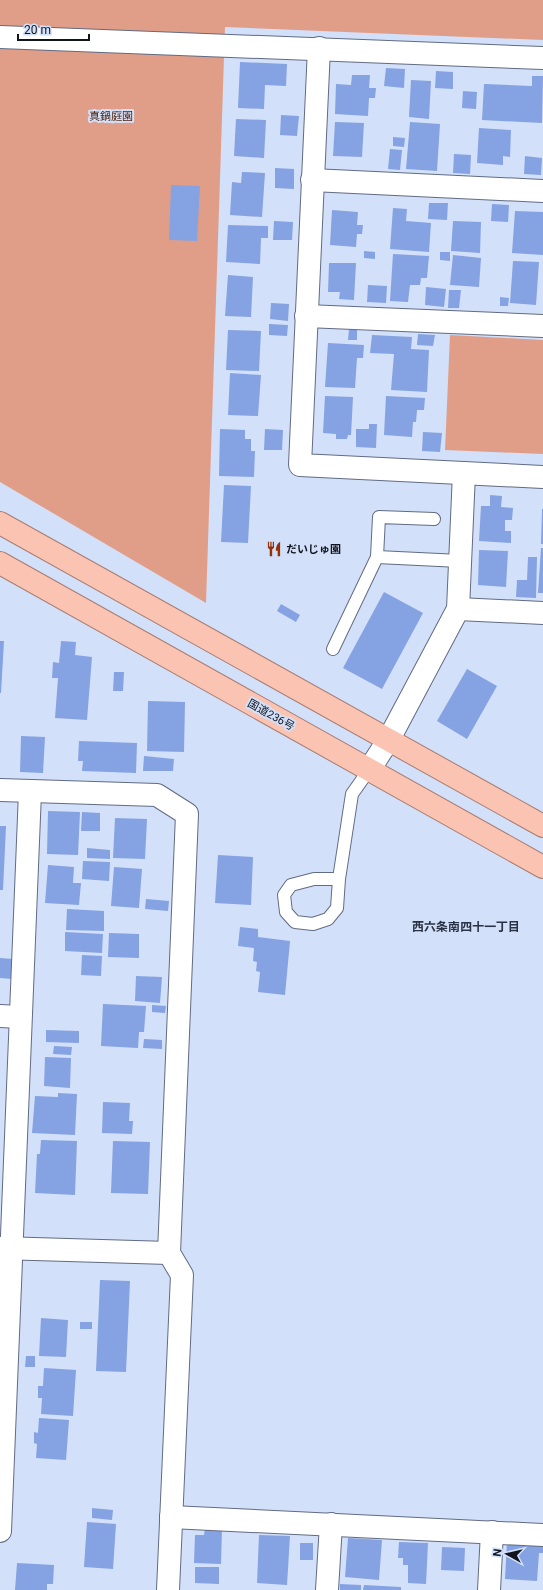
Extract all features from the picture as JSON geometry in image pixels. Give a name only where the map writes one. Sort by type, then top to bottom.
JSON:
[{"type":"highway","points":[[0,523],[543,826]]},
{"type":"highway","name":"国道236号","points":[[0,562],[543,867]]},
{"type":"street","points":[[0,37],[319,48],[543,58]]},
{"type":"street","points":[[319,48],[300,465],[543,476]]},
{"type":"street","points":[[312,180],[543,191]]},
{"type":"street","points":[[306,316],[543,326]]},
{"type":"street","points":[[369,770],[389,739],[458,609],[464,473]]},
{"type":"street","points":[[458,609],[543,613]]},
{"type":"street","points":[[0,790],[157,795],[187,814],[168,1253],[182,1275],[168,1590]]},
{"type":"street","points":[[0,1531],[10,1017],[30,792]]},
{"type":"street","points":[[6,1249],[168,1253]]},
{"type":"street","points":[[172,1517],[543,1535]]},
{"type":"street","points":[[327,1590],[331,1524]]},
{"type":"street","points":[[489,1590],[492,1532]]},
{"type":"lane","points":[[333,649],[377,557],[379,517],[434,519]]},
{"type":"lane","points":[[377,557],[460,561]]},
{"type":"lane","points":[[339,879],[314,879],[291,885],[284,895],[286,912],[295,922],[313,924],[328,919],[338,908],[339,879],[352,794],[369,770]]},
{"type":"green space","name":"真鍋庭園","points":[[0,0],[543,0],[543,40],[225,27],[206,603],[0,482]]},
{"type":"green space","points":[[450,335],[543,340],[543,454],[445,450]]},
{"type":"building","points":[[240,62],[287,64],[286,86],[265,85],[264,109],[238,108]]},
{"type":"building","points":[[386,68],[405,69],[404,88],[384,86]]},
{"type":"building","points":[[436,71],[453,72],[453,89],[435,88]]},
{"type":"building","points":[[352,75],[370,75],[369,88],[376,88],[375,98],[369,98],[368,116],[335,114],[336,84],[351,85]]},
{"type":"building","points":[[532,76],[543,76],[542,123],[482,120],[484,84],[532,86]]},
{"type":"building","points":[[411,80],[431,81],[429,119],[409,117]]},
{"type":"building","points":[[463,91],[477,92],[476,109],[462,108]]},
{"type":"building","points":[[281,115],[299,116],[297,136],[280,135]]},
{"type":"building","points":[[236,119],[266,120],[264,158],[234,156]]},
{"type":"building","points":[[335,122],[364,123],[362,157],[333,156]]},
{"type":"building","points":[[410,122],[440,124],[437,171],[406,169]]},
{"type":"building","points":[[479,128],[511,130],[510,157],[503,156],[503,165],[477,163]]},
{"type":"building","points":[[393,137],[405,138],[404,147],[393,146]]},
{"type":"building","points":[[390,149],[402,150],[400,170],[388,169]]},
{"type":"building","points":[[454,154],[471,155],[470,174],[453,173]]},
{"type":"building","points":[[525,156],[542,158],[541,175],[524,174]]},
{"type":"building","points":[[275,168],[294,169],[294,189],[275,188]]},
{"type":"building","points":[[242,172],[265,173],[262,217],[230,215],[232,182],[241,183]]},
{"type":"building","points":[[171,185],[200,186],[197,241],[169,240]]},
{"type":"building","points":[[429,203],[448,203],[447,220],[428,219]]},
{"type":"building","points":[[492,204],[509,205],[508,222],[491,221]]},
{"type":"building","points":[[393,208],[407,209],[406,221],[431,223],[429,252],[390,249]]},
{"type":"building","points":[[332,210],[358,212],[357,225],[363,225],[362,234],[357,234],[356,247],[330,245]]},
{"type":"building","points":[[515,211],[543,212],[543,255],[512,253]]},
{"type":"building","points":[[274,221],[293,222],[292,240],[273,240]]},
{"type":"building","points":[[453,221],[481,222],[480,253],[451,251]]},
{"type":"building","points":[[228,225],[268,226],[268,238],[261,238],[260,264],[226,262]]},
{"type":"building","points":[[364,251],[375,252],[375,259],[364,258]]},
{"type":"building","points":[[440,252],[450,252],[450,261],[440,260]]},
{"type":"building","points":[[393,254],[429,256],[427,278],[421,278],[420,285],[410,285],[408,302],[390,301]]},
{"type":"building","points":[[453,255],[481,258],[479,287],[450,285]]},
{"type":"building","points":[[513,261],[539,262],[536,305],[510,303]]},
{"type":"building","points":[[329,263],[356,263],[354,300],[339,299],[340,292],[328,292]]},
{"type":"building","points":[[228,275],[253,277],[251,317],[225,316]]},
{"type":"building","points":[[368,285],[387,286],[386,303],[367,302]]},
{"type":"building","points":[[426,287],[446,289],[444,307],[425,305]]},
{"type":"building","points":[[449,290],[461,290],[459,308],[448,308]]},
{"type":"building","points":[[500,297],[509,298],[508,306],[500,306]]},
{"type":"building","points":[[271,303],[289,304],[288,321],[270,319]]},
{"type":"building","points":[[269,324],[288,325],[287,336],[269,335]]},
{"type":"building","points":[[349,329],[357,330],[357,340],[348,340]]},
{"type":"building","points":[[228,330],[261,331],[259,371],[226,370]]},
{"type":"building","points":[[418,334],[435,335],[433,346],[417,345]]},
{"type":"building","points":[[372,335],[412,337],[411,349],[429,350],[427,392],[391,390],[394,354],[370,353]]},
{"type":"building","points":[[328,343],[364,345],[363,358],[357,358],[355,388],[325,387]]},
{"type":"building","points":[[230,373],[261,375],[258,416],[228,415]]},
{"type":"building","points":[[325,396],[353,397],[351,435],[348,435],[347,439],[336,439],[336,434],[323,433]]},
{"type":"building","points":[[386,396],[425,398],[424,410],[417,410],[416,422],[413,422],[412,437],[384,435]]},
{"type":"building","points":[[369,424],[377,424],[376,448],[356,447],[356,429],[369,429]]},
{"type":"building","points":[[220,429],[245,430],[245,439],[251,439],[251,451],[255,451],[254,477],[219,476]]},
{"type":"building","points":[[265,429],[283,430],[282,450],[264,450]]},
{"type":"building","points":[[423,432],[442,433],[440,452],[422,451]]},
{"type":"building","points":[[224,485],[251,486],[248,543],[221,542]]},
{"type":"building","points":[[490,495],[502,496],[501,507],[513,508],[512,520],[505,520],[505,531],[511,531],[511,543],[479,541],[481,506],[490,506]]},
{"type":"building","points":[[542,509],[543,544],[541,544]]},
{"type":"building","points":[[541,548],[543,548],[543,593],[538,593]]},
{"type":"building","points":[[479,550],[508,551],[506,587],[478,585]]},
{"type":"building","points":[[528,557],[537,557],[536,598],[516,597],[517,580],[527,580]]},
{"type":"building","points":[[384,592],[423,613],[382,689],[343,668]]},
{"type":"building","points":[[281,604],[300,615],[296,622],[277,611]]},
{"type":"building","points":[[0,641],[4,641],[1,693],[0,693]]},
{"type":"building","points":[[61,641],[76,642],[75,655],[92,657],[87,720],[55,718],[58,678],[52,678],[53,662],[59,663]]},
{"type":"building","points":[[467,669],[497,686],[467,739],[437,721]]},
{"type":"building","points":[[114,672],[124,672],[123,691],[113,691]]},
{"type":"building","points":[[148,701],[185,702],[184,752],[147,751]]},
{"type":"building","points":[[21,736],[45,737],[43,773],[20,772]]},
{"type":"building","points":[[79,741],[137,743],[136,773],[82,771],[83,761],[78,761]]},
{"type":"building","points":[[144,756],[174,759],[173,771],[143,771]]},
{"type":"building","points":[[48,811],[80,812],[78,855],[47,854]]},
{"type":"building","points":[[82,812],[100,813],[100,831],[81,831]]},
{"type":"building","points":[[115,818],[147,819],[145,859],[113,858]]},
{"type":"building","points":[[0,826],[6,826],[3,890],[0,890]]},
{"type":"building","points":[[87,848],[110,850],[110,859],[87,858]]},
{"type":"building","points":[[218,855],[253,857],[251,905],[215,903]]},
{"type":"building","points":[[83,861],[110,862],[109,881],[82,879]]},
{"type":"building","points":[[48,865],[74,867],[73,883],[81,883],[79,905],[45,903]]},
{"type":"building","points":[[114,867],[142,869],[139,908],[111,906]]},
{"type":"building","points":[[146,899],[169,901],[168,911],[145,909]]},
{"type":"building","points":[[67,909],[104,911],[104,931],[66,930]]},
{"type":"building","points":[[240,927],[258,929],[258,937],[290,941],[285,995],[258,992],[260,972],[256,971],[257,962],[253,961],[254,948],[238,946]]},
{"type":"building","points":[[65,932],[103,934],[102,953],[65,951]]},
{"type":"building","points":[[109,933],[139,934],[139,958],[108,957]]},
{"type":"building","points":[[82,955],[102,956],[101,976],[81,975]]},
{"type":"building","points":[[0,958],[13,959],[12,979],[0,978]]},
{"type":"building","points":[[136,976],[162,977],[160,1003],[135,1001]]},
{"type":"building","points":[[103,1004],[146,1006],[144,1032],[139,1032],[138,1048],[101,1046]]},
{"type":"building","points":[[152,1005],[166,1006],[165,1013],[152,1012]]},
{"type":"building","points":[[46,1030],[79,1031],[79,1043],[46,1042]]},
{"type":"building","points":[[144,1039],[162,1040],[162,1049],[143,1048]]},
{"type":"building","points":[[54,1046],[72,1047],[71,1055],[53,1054]]},
{"type":"building","points":[[45,1057],[71,1058],[70,1088],[44,1086]]},
{"type":"building","points":[[58,1093],[77,1094],[75,1135],[32,1133],[35,1096],[58,1097]]},
{"type":"building","points":[[103,1102],[130,1103],[129,1121],[133,1121],[132,1134],[102,1133]]},
{"type":"building","points":[[41,1140],[77,1141],[75,1195],[35,1193],[37,1154],[40,1154]]},
{"type":"building","points":[[113,1141],[150,1142],[148,1194],[111,1193]]},
{"type":"building","points":[[100,1280],[130,1281],[126,1372],[96,1371]]},
{"type":"building","points":[[41,1318],[68,1320],[66,1357],[39,1356]]},
{"type":"building","points":[[80,1322],[92,1322],[92,1329],[80,1329]]},
{"type":"building","points":[[26,1356],[35,1356],[35,1367],[25,1367]]},
{"type":"building","points":[[44,1368],[76,1370],[73,1416],[41,1414],[42,1398],[38,1398],[38,1386],[43,1386]]},
{"type":"building","points":[[39,1418],[69,1420],[66,1460],[36,1458],[37,1444],[34,1443],[34,1432],[38,1433]]},
{"type":"building","points":[[92,1508],[113,1510],[112,1520],[92,1518]]},
{"type":"building","points":[[87,1522],[116,1524],[113,1569],[84,1567]]},
{"type":"building","points":[[205,1528],[222,1528],[221,1564],[194,1563],[195,1535],[204,1535]]},
{"type":"building","points":[[259,1535],[290,1536],[287,1585],[257,1583]]},
{"type":"building","points":[[348,1538],[382,1540],[379,1580],[345,1577]]},
{"type":"building","points":[[507,1541],[543,1543],[543,1553],[539,1553],[537,1581],[505,1579]]},
{"type":"building","points":[[399,1542],[428,1543],[426,1584],[408,1583],[408,1565],[403,1565],[403,1558],[398,1558]]},
{"type":"building","points":[[300,1543],[313,1543],[313,1560],[300,1560]]},
{"type":"building","points":[[442,1547],[465,1548],[464,1571],[441,1570]]},
{"type":"building","points":[[17,1563],[54,1565],[53,1584],[47,1584],[47,1590],[15,1590]]},
{"type":"building","points":[[195,1567],[219,1567],[219,1584],[195,1583]]},
{"type":"building","points":[[340,1584],[361,1585],[361,1590],[340,1590]]},
{"type":"building","points":[[364,1585],[401,1587],[401,1590],[363,1590]]},
{"type":"place","name":"だいじゅ園","points":[[274,549]]},
{"type":"district","name":"西六条南四十一丁目","points":[[466,927]]}]
